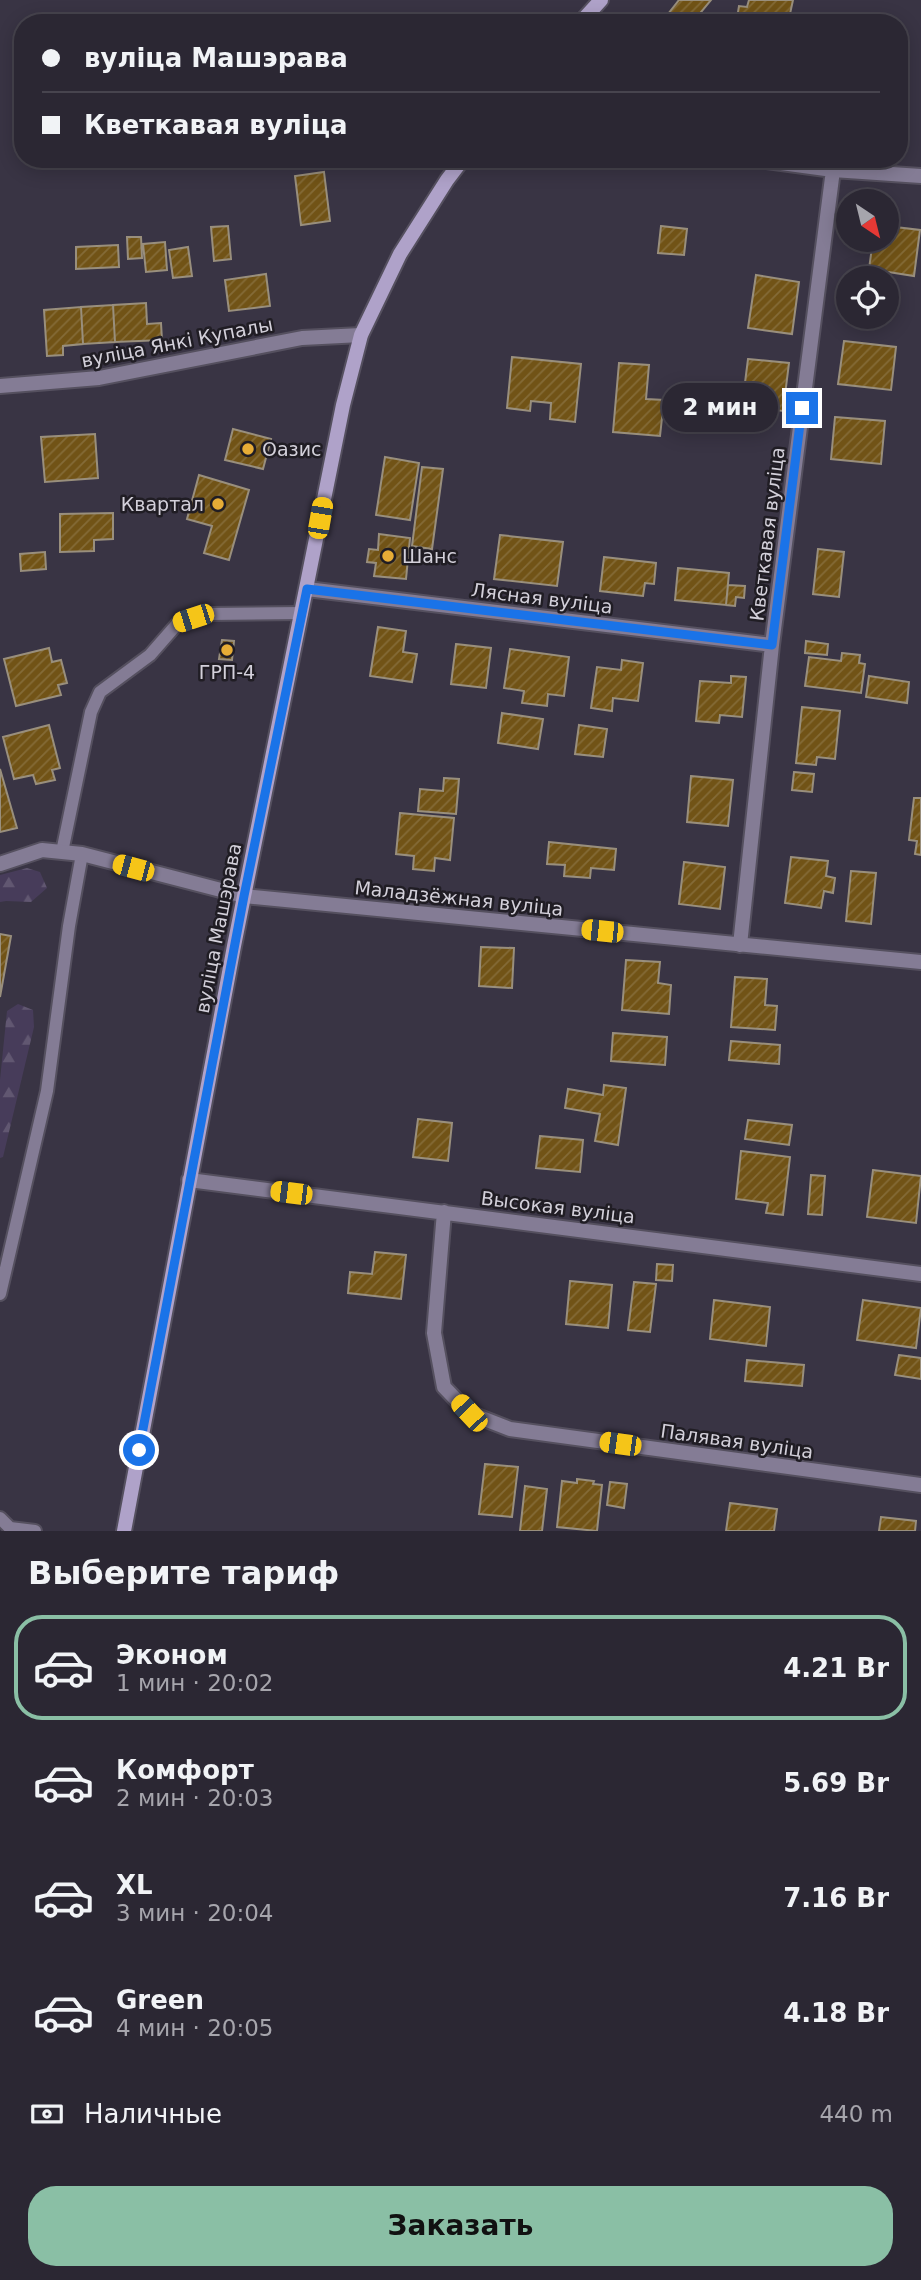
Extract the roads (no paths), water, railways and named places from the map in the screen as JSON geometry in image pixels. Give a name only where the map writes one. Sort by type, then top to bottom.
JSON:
[{"type":"main road","points":[[588,14],[601,0]]},
{"type":"main road","name":"вуліца Машэрава","points":[[124,1531],[244,896],[340,418],[361,335],[400,254],[456,168]]},
{"type":"street","points":[[818,168],[921,176]]},
{"type":"street","name":"Кветкавая вуліца","points":[[740,945],[772,645],[833,170]]},
{"type":"street","name":"вуліца Янкі Купалы","points":[[0,386],[99,378],[302,338],[361,335]]},
{"type":"street","name":"Лясная вуліца","points":[[307,589],[772,645]]},
{"type":"street","name":"Маладзёжная вуліца","points":[[0,864],[42,850],[82,854],[244,896],[921,962]]},
{"type":"street","name":"Высокая вуліца","points":[[189,1180],[921,1274]]},
{"type":"street","name":"Палявая вуліца","points":[[444,1212],[434,1333],[444,1387],[469,1413],[510,1429],[921,1485]]},
{"type":"lane","points":[[62,852],[92,712],[100,692],[150,655],[178,623],[208,614],[302,613]]},
{"type":"lane","points":[[0,1294],[47,1091],[69,926],[82,854]]},
{"type":"lane","points":[[0,1518],[10,1528],[35,1531]]},
{"type":"place","name":"Оазис","points":[[248,449]]},
{"type":"place","name":"Квартал","points":[[218,504]]},
{"type":"place","name":"Шанс","points":[[388,556]]},
{"type":"place","name":"ГРП-4","points":[[227,650]]}]
